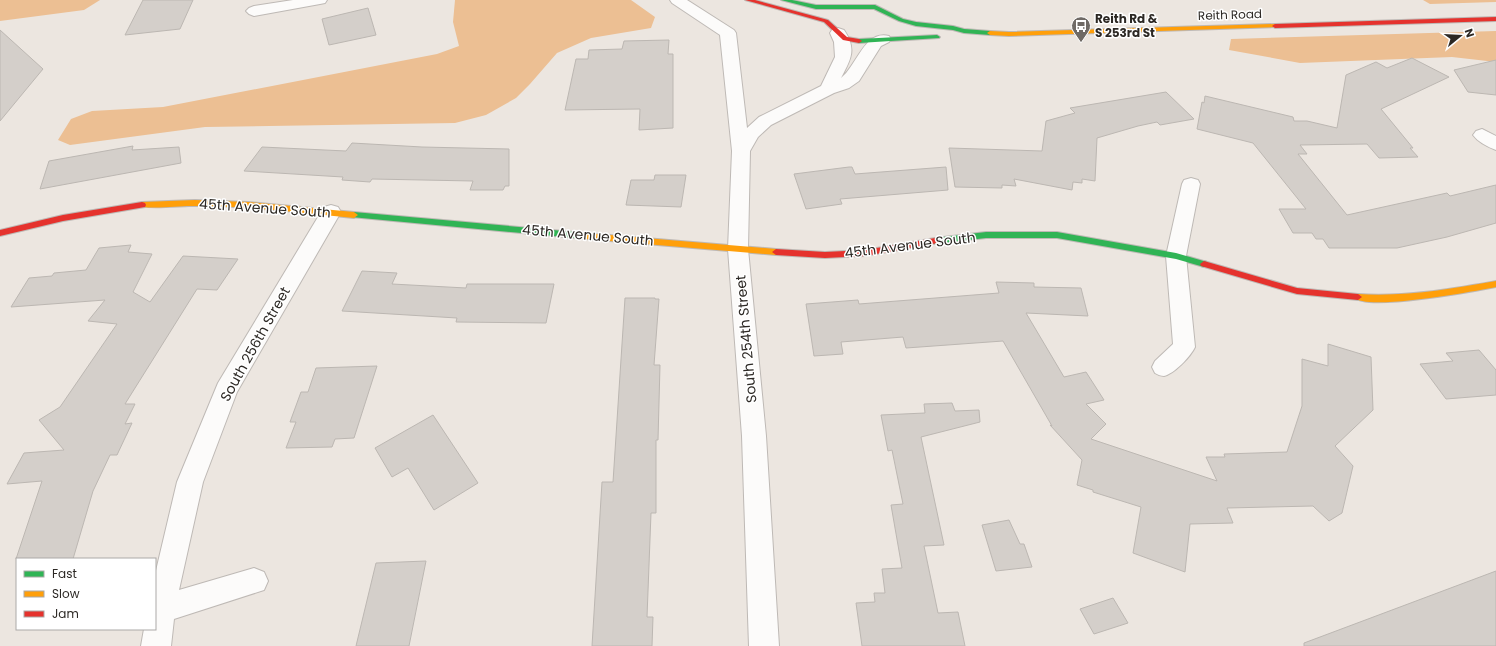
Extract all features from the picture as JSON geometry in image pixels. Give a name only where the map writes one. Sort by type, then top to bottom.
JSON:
[{"type":"street","points":[[254,11],[320,0]]},
{"type":"street","name":"South 254th Street","points":[[677,0],[728,34],[741,151],[738,249],[754,436],[764,646]]},
{"type":"street","name":"Reith Road","points":[[748,0],[826,21],[845,39],[855,41],[938,37],[964,32],[1009,34],[1496,20]]},
{"type":"street","points":[[784,0],[807,7],[875,7],[887,12]]},
{"type":"street","points":[[828,89],[844,55],[844,44],[829,20],[831,13],[852,5],[857,0]]},
{"type":"street","points":[[876,0],[887,12]]},
{"type":"street","name":"Reith Road","points":[[887,12],[901,20],[953,28],[964,32]]},
{"type":"street","points":[[741,151],[751,134],[765,121],[828,89],[843,84],[853,77],[875,43],[900,33],[903,25],[901,20]]},
{"type":"street","points":[[1163,367],[1184,347],[1176,256],[1191,184]]},
{"type":"street","name":"45th Avenue South","points":[[0,233],[108,209],[171,203],[230,204],[738,249],[826,255],[866,253],[945,239],[986,235],[1057,235],[1176,256],[1297,291],[1373,299],[1431,295],[1496,284]]},
{"type":"street","name":"South 256th Street","points":[[156,646],[161,609],[190,482],[226,390],[331,212]]},
{"type":"street","points":[[161,609],[254,581]]},
{"type":"shaded area","points":[[0,0],[100,0],[84,10],[0,21]]},
{"type":"shaded area","points":[[455,0],[631,0],[655,17],[651,28],[591,38],[557,53],[516,98],[486,115],[455,123],[205,127],[70,145],[58,140],[71,119],[92,111],[163,107],[437,54],[459,46],[453,22]]},
{"type":"shaded area","points":[[1423,0],[1496,0],[1496,2],[1430,4]]},
{"type":"shaded area","points":[[1496,31],[1496,62],[1452,57],[1300,63],[1229,50],[1231,39]]},
{"type":"building","points":[[143,0],[193,0],[180,29],[125,35]]},
{"type":"building","points":[[368,8],[376,35],[329,45],[322,19]]},
{"type":"building","points":[[0,30],[43,69],[0,121]]},
{"type":"building","points":[[669,40],[668,54],[673,54],[673,128],[639,130],[640,109],[565,110],[576,59],[588,59],[589,50],[622,49],[624,41]]},
{"type":"building","points":[[1412,58],[1449,77],[1381,109],[1413,148],[1410,148],[1418,157],[1379,158],[1367,144],[1300,145],[1307,154],[1298,154],[1347,215],[1447,193],[1450,196],[1496,185],[1496,223],[1447,237],[1397,248],[1329,248],[1323,239],[1316,239],[1312,233],[1293,233],[1279,209],[1306,209],[1253,143],[1197,129],[1202,102],[1204,103],[1205,96],[1293,117],[1294,121],[1307,121],[1337,128],[1346,75],[1376,62],[1387,68]]},
{"type":"building","points":[[1496,60],[1496,95],[1468,92],[1454,70]]},
{"type":"building","points":[[1166,92],[1194,119],[1160,125],[1157,122],[1097,138],[1095,181],[1082,179],[1082,183],[1073,182],[1072,190],[1014,179],[1016,186],[1002,185],[1002,188],[955,187],[949,148],[1042,151],[1046,121],[1075,113],[1070,108]]},
{"type":"building","points":[[352,143],[422,147],[509,149],[509,186],[505,186],[503,190],[470,190],[473,181],[372,179],[370,182],[342,180],[343,177],[244,171],[262,147],[346,151]]},
{"type":"building","points":[[133,146],[132,150],[179,147],[181,163],[40,189],[49,161]]},
{"type":"building","points":[[852,167],[855,174],[946,167],[948,190],[840,199],[842,204],[806,209],[794,174]]},
{"type":"building","points":[[655,175],[686,175],[681,207],[626,205],[631,180],[654,180]]},
{"type":"building","points":[[131,245],[128,252],[152,254],[133,292],[150,302],[183,256],[238,259],[217,290],[197,289],[125,404],[135,404],[125,424],[132,423],[117,455],[110,455],[93,491],[73,558],[16,558],[42,481],[7,484],[24,453],[64,450],[39,420],[60,407],[117,324],[88,321],[105,300],[11,307],[29,278],[52,276],[54,273],[86,270],[99,248]]},
{"type":"building","points":[[362,271],[397,273],[392,284],[466,288],[467,284],[554,284],[546,323],[456,322],[457,318],[342,311]]},
{"type":"building","points":[[996,282],[1034,283],[1034,287],[1081,288],[1088,316],[1026,313],[1064,377],[1086,372],[1104,400],[1086,404],[1106,424],[1091,439],[1217,481],[1206,457],[1225,457],[1224,454],[1287,452],[1302,406],[1302,359],[1328,366],[1328,344],[1371,357],[1373,410],[1335,446],[1353,466],[1342,513],[1329,521],[1313,506],[1227,508],[1233,523],[1190,524],[1185,572],[1133,553],[1141,507],[1093,492],[1093,490],[1077,485],[1082,460],[1050,425],[1052,426],[1003,341],[906,348],[903,337],[841,342],[843,354],[814,356],[806,304],[858,300],[859,304],[999,293]]},
{"type":"building","points":[[625,298],[659,299],[654,365],[660,365],[658,440],[656,440],[656,513],[651,513],[647,617],[653,617],[652,646],[592,646],[602,482],[613,482]]},
{"type":"building","points":[[1479,350],[1496,370],[1496,395],[1446,399],[1420,364],[1453,361],[1446,353]]},
{"type":"building","points":[[377,366],[354,438],[335,439],[332,447],[286,448],[296,422],[290,422],[301,392],[308,392],[316,368]]},
{"type":"building","points":[[952,403],[955,411],[979,410],[980,422],[921,437],[944,545],[924,546],[938,613],[958,612],[965,646],[862,646],[856,603],[875,602],[874,593],[885,593],[882,569],[902,568],[891,505],[903,504],[892,450],[888,451],[881,415],[925,413],[924,404]]},
{"type":"building","points":[[433,415],[478,483],[434,510],[408,468],[392,477],[375,448]]},
{"type":"building","points":[[1009,520],[1020,544],[1024,544],[1032,567],[996,571],[982,525]]},
{"type":"building","points":[[426,561],[409,646],[356,646],[376,563]]},
{"type":"building","points":[[1496,571],[1496,646],[1304,646],[1304,643]]},
{"type":"building","points":[[1113,598],[1128,623],[1094,634],[1080,609]]},
{"type":"traffic: fast","points":[[784,0],[816,7],[875,7],[901,20],[916,24],[990,33]]},
{"type":"traffic: fast","points":[[859,41],[937,37]]},
{"type":"traffic: fast","points":[[354,215],[586,236]]},
{"type":"traffic: fast","points":[[935,241],[986,235],[1057,235],[1176,256],[1204,264]]},
{"type":"traffic: slow","points":[[990,33],[1009,34],[1275,26]]},
{"type":"traffic: slow","points":[[142,205],[168,203],[248,205],[354,215]]},
{"type":"traffic: slow","points":[[586,236],[776,252]]},
{"type":"traffic: slow","points":[[1358,297],[1410,297],[1445,293],[1496,284]]},
{"type":"traffic: jam","points":[[748,0],[826,21],[845,39],[859,41]]},
{"type":"traffic: jam","points":[[1275,26],[1496,19]]},
{"type":"traffic: jam","points":[[0,233],[63,218],[142,205]]},
{"type":"traffic: jam","points":[[776,252],[825,255],[865,253],[935,241]]},
{"type":"traffic: jam","points":[[1204,264],[1297,291],[1358,297]]},
{"type":"place","name":"Reith Rd & S 253rd St","points":[[1081,43]]}]
